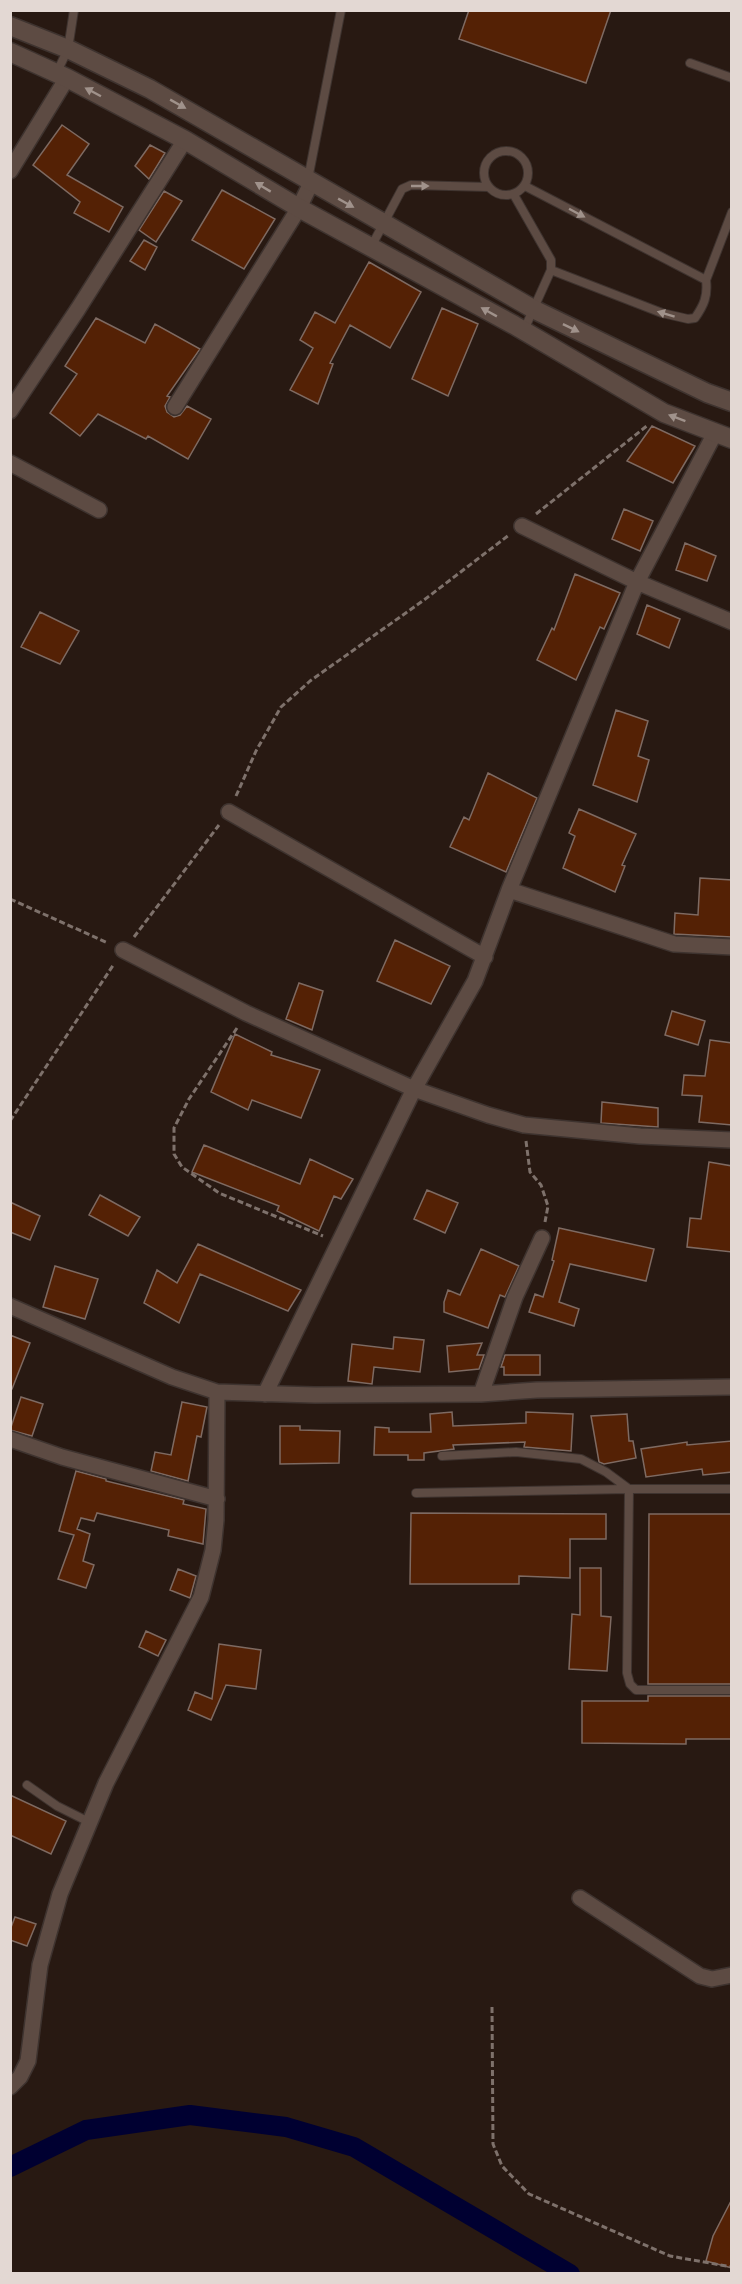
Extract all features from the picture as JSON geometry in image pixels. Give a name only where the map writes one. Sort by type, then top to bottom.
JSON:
[{"type":"street","points":[[10,26],[68,50],[191,111],[309,182],[535,310],[707,393],[732,402]]},
{"type":"street","points":[[10,52],[185,140],[299,208],[523,331],[664,413],[723,436],[637,582],[509,890],[475,981],[414,1089],[265,1394]]},
{"type":"street","points":[[10,171],[61,76]]},
{"type":"street","points":[[10,411],[185,140]]},
{"type":"street","points":[[175,406],[299,208],[309,182]]},
{"type":"street","points":[[10,463],[99,510]]},
{"type":"street","points":[[522,526],[637,582],[732,622]]},
{"type":"street","points":[[229,812],[485,957]]},
{"type":"street","points":[[509,890],[674,944],[732,947]]},
{"type":"street","points":[[123,950],[246,1013],[414,1089],[488,1115],[524,1125],[640,1136],[732,1140]]},
{"type":"street","points":[[481,1394],[515,1297],[542,1238]]},
{"type":"street","points":[[10,1306],[172,1377],[218,1392],[481,1394],[537,1390],[732,1387]]},
{"type":"street","points":[[10,2087],[21,2077],[28,2061],[40,1965],[60,1894],[106,1783],[201,1597],[213,1550],[217,1499],[218,1392]]},
{"type":"street","points":[[10,1438],[62,1457],[217,1499]]},
{"type":"street","points":[[580,1898],[700,1976],[712,1979],[732,1975]]},
{"type":"lane","points":[[61,76],[68,50],[74,10]]},
{"type":"lane","points":[[309,182],[341,10]]},
{"type":"lane","points":[[690,63],[732,78]]},
{"type":"lane","points":[[371,247],[402,189],[411,185],[488,187],[500,195],[514,195],[525,186],[529,172],[525,159],[513,151],[499,151],[488,160],[483,173],[488,187]]},
{"type":"lane","points":[[525,186],[706,280]]},
{"type":"lane","points":[[514,195],[550,260],[552,270],[535,310],[523,331]]},
{"type":"lane","points":[[552,270],[662,313],[688,319],[695,318],[705,304],[706,280],[732,212]]},
{"type":"lane","points":[[442,1456],[516,1452],[581,1459],[606,1472],[629,1489]]},
{"type":"lane","points":[[629,1489],[627,1673],[630,1684],[636,1690],[732,1690]]},
{"type":"lane","points":[[416,1493],[732,1489]]},
{"type":"lane","points":[[27,1785],[57,1806],[89,1822]]},
{"type":"path","points":[[10,1121],[123,950],[229,812],[256,751],[280,707],[310,681],[424,600],[522,526],[664,413]]},
{"type":"path","points":[[10,899],[123,950]]},
{"type":"path","points":[[246,1013],[189,1099],[174,1128],[174,1154],[182,1167],[219,1192],[338,1242]]},
{"type":"path","points":[[524,1125],[530,1172],[541,1185],[548,1206],[542,1238]]},
{"type":"path","points":[[492,2007],[493,2144],[502,2166],[529,2194],[540,2199],[670,2256],[732,2267]]},
{"type":"building","points":[[469,10],[611,10],[586,83],[459,39]]},
{"type":"building","points":[[62,125],[89,144],[67,175],[123,207],[109,232],[74,213],[80,202],[33,165]]},
{"type":"building","points":[[150,145],[165,153],[149,179],[135,166]]},
{"type":"building","points":[[222,190],[275,219],[244,269],[192,240]]},
{"type":"building","points":[[164,191],[182,201],[156,242],[139,230]]},
{"type":"building","points":[[144,240],[157,247],[145,270],[130,261]]},
{"type":"building","points":[[369,262],[421,292],[390,348],[350,325],[330,363],[333,364],[318,404],[290,390],[313,348],[300,340],[315,312],[335,323]]},
{"type":"building","points":[[442,308],[478,324],[448,396],[412,379]]},
{"type":"building","points":[[96,318],[145,343],[155,324],[200,349],[167,396],[170,397],[165,406],[167,412],[174,417],[180,415],[187,406],[211,419],[188,459],[148,436],[146,439],[98,414],[80,436],[50,413],[77,374],[65,366]]},
{"type":"building","points":[[652,426],[695,446],[673,483],[627,461]]},
{"type":"building","points":[[624,509],[653,521],[640,551],[612,539]]},
{"type":"building","points":[[685,543],[716,556],[707,581],[676,570]]},
{"type":"building","points":[[575,574],[620,593],[604,629],[600,627],[576,680],[537,660],[552,628],[554,630]]},
{"type":"building","points":[[647,605],[680,619],[669,648],[637,634]]},
{"type":"building","points":[[40,612],[79,631],[60,664],[21,647]]},
{"type":"building","points":[[616,710],[648,721],[638,756],[649,760],[637,802],[593,785]]},
{"type":"building","points":[[488,773],[537,798],[506,872],[450,847],[464,817],[469,820]]},
{"type":"building","points":[[579,809],[636,834],[622,865],[625,866],[615,892],[563,868],[575,836],[569,833]]},
{"type":"building","points":[[700,878],[732,880],[732,937],[674,934],[675,913],[698,915]]},
{"type":"building","points":[[395,940],[450,966],[431,1004],[377,981]]},
{"type":"building","points":[[299,983],[323,991],[312,1030],[286,1019]]},
{"type":"building","points":[[672,1011],[705,1021],[698,1045],[665,1035]]},
{"type":"building","points":[[235,1034],[272,1052],[271,1055],[320,1070],[301,1118],[252,1100],[248,1110],[211,1092]]},
{"type":"building","points":[[710,1040],[732,1043],[732,1125],[699,1122],[702,1096],[682,1095],[684,1075],[705,1076]]},
{"type":"building","points":[[602,1102],[658,1108],[658,1127],[601,1123]]},
{"type":"building","points":[[204,1145],[300,1184],[310,1159],[353,1179],[341,1199],[334,1196],[319,1231],[277,1211],[279,1206],[192,1172]]},
{"type":"building","points":[[709,1162],[732,1166],[732,1252],[687,1247],[690,1218],[701,1219]]},
{"type":"building","points":[[427,1190],[458,1203],[445,1233],[414,1219]]},
{"type":"building","points":[[100,1195],[140,1217],[128,1236],[89,1215]]},
{"type":"building","points":[[10,1202],[40,1216],[30,1240],[10,1232]]},
{"type":"building","points":[[559,1228],[654,1249],[646,1281],[570,1264],[559,1302],[579,1309],[574,1326],[529,1312],[535,1294],[543,1297],[554,1261],[552,1260]]},
{"type":"building","points":[[198,1244],[301,1290],[288,1311],[200,1274],[179,1323],[144,1303],[157,1270],[177,1283]]},
{"type":"building","points":[[481,1249],[519,1266],[505,1297],[500,1295],[488,1328],[444,1312],[448,1290],[460,1295]]},
{"type":"building","points":[[55,1266],[98,1279],[85,1319],[43,1307]]},
{"type":"building","points":[[10,1335],[30,1343],[12,1389],[10,1389]]},
{"type":"building","points":[[394,1337],[424,1340],[420,1372],[374,1367],[372,1384],[348,1381],[352,1344],[393,1349]]},
{"type":"building","points":[[482,1343],[477,1355],[484,1355],[479,1369],[449,1372],[447,1346]]},
{"type":"building","points":[[505,1355],[540,1355],[540,1375],[504,1375],[504,1367],[501,1367]]},
{"type":"building","points":[[21,1397],[43,1404],[32,1436],[10,1430]]},
{"type":"building","points":[[182,1402],[207,1407],[201,1437],[197,1436],[188,1481],[151,1471],[155,1452],[171,1455]]},
{"type":"building","points":[[452,1412],[453,1426],[526,1423],[526,1412],[573,1414],[571,1451],[524,1447],[525,1442],[453,1445],[454,1449],[424,1453],[424,1460],[408,1460],[408,1455],[374,1455],[375,1427],[389,1428],[389,1432],[431,1432],[430,1414]]},
{"type":"building","points":[[627,1414],[629,1441],[633,1441],[636,1458],[604,1464],[599,1462],[591,1416]]},
{"type":"building","points":[[280,1426],[300,1426],[300,1430],[340,1431],[339,1463],[280,1464]]},
{"type":"building","points":[[732,1441],[732,1472],[703,1475],[702,1469],[646,1477],[641,1449],[687,1442],[687,1445]]},
{"type":"building","points":[[76,1471],[106,1479],[106,1481],[184,1500],[183,1504],[206,1509],[203,1544],[168,1536],[169,1530],[97,1513],[94,1521],[81,1518],[77,1529],[90,1534],[83,1561],[94,1565],[86,1588],[58,1579],[74,1535],[59,1531]]},
{"type":"building","points":[[411,1513],[606,1514],[606,1539],[570,1539],[570,1578],[519,1576],[519,1584],[410,1584]]},
{"type":"building","points":[[649,1514],[732,1514],[732,1684],[648,1684]]},
{"type":"building","points":[[580,1568],[601,1568],[601,1616],[611,1617],[607,1671],[569,1669],[572,1614],[580,1615]]},
{"type":"building","points":[[178,1569],[196,1576],[190,1598],[170,1590]]},
{"type":"building","points":[[146,1631],[166,1640],[158,1656],[139,1647]]},
{"type":"building","points":[[219,1644],[261,1650],[256,1689],[226,1685],[211,1720],[188,1710],[195,1692],[212,1699]]},
{"type":"building","points":[[648,1696],[732,1696],[732,1739],[686,1739],[686,1744],[582,1743],[582,1701],[648,1701]]},
{"type":"building","points":[[10,1795],[66,1821],[51,1854],[10,1835]]},
{"type":"building","points":[[15,1917],[36,1924],[27,1946],[10,1940],[10,1930]]},
{"type":"building","points":[[732,2199],[732,2268],[706,2261],[713,2236]]},
{"type":"waterway","points":[[10,2167],[86,2130],[190,2115],[286,2127],[354,2147],[570,2274]]}]
